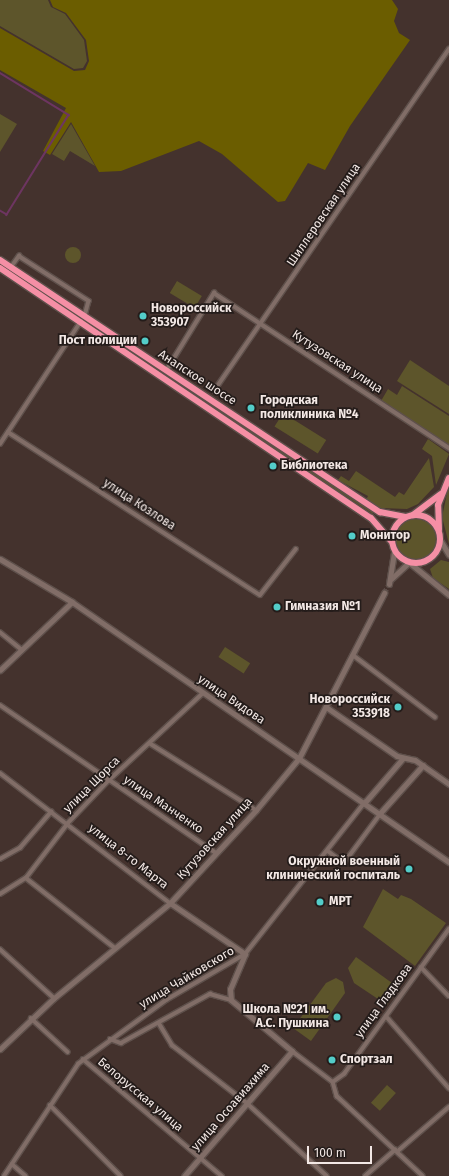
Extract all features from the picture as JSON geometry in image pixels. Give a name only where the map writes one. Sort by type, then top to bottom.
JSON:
[{"type":"highway","name":"Анапское шоссе","points":[[0,260],[12,267],[82,319],[371,518],[391,541]]},
{"type":"highway","name":"Анапское шоссе","points":[[0,268],[166,371],[380,512],[409,516]]},
{"type":"highway","points":[[442,493],[395,527],[391,541],[394,551],[410,563],[423,563],[433,556],[440,540],[439,532],[442,493],[449,478]]},
{"type":"highway","points":[[409,516],[431,520],[439,532]]},
{"type":"street","name":"Шиллеровская улица","points":[[214,391],[449,49]]},
{"type":"street","points":[[0,444],[82,319],[89,301],[19,256],[12,267]]},
{"type":"street","name":"Кутузовская улица","points":[[166,371],[214,293],[449,448]]},
{"type":"street","name":"улица Козлова","points":[[8,432],[260,595],[296,549]]},
{"type":"street","points":[[440,540],[449,555]]},
{"type":"street","points":[[394,551],[390,582],[410,563],[449,595]]},
{"type":"street","name":"улица Видова","points":[[0,558],[72,602],[299,758],[366,801],[449,862]]},
{"type":"street","name":"Кутузовская улица","points":[[0,1049],[31,1018],[54,998],[170,903],[256,810],[299,758],[384,593]]},
{"type":"street","points":[[0,670],[72,602]]},
{"type":"street","points":[[0,632],[22,650]]},
{"type":"street","points":[[353,655],[435,717]]},
{"type":"street","name":"улица Щорса","points":[[0,894],[26,878],[68,823],[108,781],[151,744],[203,693]]},
{"type":"street","name":"улица Манченко","points":[[0,705],[108,781],[216,853]]},
{"type":"street","points":[[326,707],[403,758],[423,765],[449,784]]},
{"type":"street","points":[[151,744],[256,810]]},
{"type":"street","name":"улица Чайковского","points":[[4,1176],[50,1105],[83,1059],[173,995],[245,954],[328,851],[366,801],[403,758]]},
{"type":"street","points":[[328,851],[344,864],[381,812],[423,765]]},
{"type":"street","name":"улица 8-го Марта","points":[[0,773],[51,812],[68,823],[170,903],[245,954]]},
{"type":"street","name":"улица Щорса","points":[[1,860],[20,848],[51,812]]},
{"type":"street","points":[[26,878],[115,948]]},
{"type":"street","name":"улица Гладкова","points":[[333,1082],[344,1074],[449,929]]},
{"type":"street","points":[[0,949],[54,998]]},
{"type":"street","points":[[245,954],[230,989],[231,1000],[292,1051],[333,1082],[337,1096],[397,1150],[423,1176]]},
{"type":"street","points":[[421,967],[449,996]]},
{"type":"street","name":"улица Чайковского","points":[[110,1039],[121,1043],[210,994],[231,1000]]},
{"type":"street","points":[[386,1016],[449,1088]]},
{"type":"street","points":[[31,1018],[68,1052]]},
{"type":"street","points":[[159,1023],[172,1045],[247,1103],[327,1176]]},
{"type":"street","name":"улица Осоавиахима","points":[[184,1176],[292,1051]]},
{"type":"street","name":"Белорусская улица","points":[[83,1059],[222,1176]]},
{"type":"street","points":[[50,1105],[121,1176]]},
{"type":"street","points":[[365,1176],[449,1107]]},
{"type":"street","points":[[12,1164],[26,1176]]},
{"type":"shaded area","points":[[0,0],[48,0],[51,7],[65,14],[84,40],[87,61],[83,68],[74,69],[0,26]]},
{"type":"shaded area","points":[[50,0],[392,0],[398,9],[394,21],[399,33],[410,40],[350,126],[325,170],[308,163],[285,201],[278,202],[222,154],[199,141],[121,171],[99,172],[71,122],[50,155],[43,151],[66,108],[0,70],[0,28],[74,71],[85,70],[89,61],[86,40],[66,13],[53,7]]},
{"type":"shaded area","points":[[0,114],[17,124],[0,152]]},
{"type":"shaded area","points":[[71,124],[95,166],[70,151],[64,161],[52,154]]},
{"type":"shaded area","points":[[70,247],[76,247],[81,252],[79,261],[76,263],[70,263],[65,258],[65,252]]},
{"type":"shaded area","points":[[177,281],[202,296],[195,308],[170,293]]},
{"type":"shaded area","points":[[410,360],[449,386],[449,414],[397,381]]},
{"type":"shaded area","points":[[402,386],[449,416],[449,445],[381,401],[388,389],[397,395]]},
{"type":"shaded area","points":[[213,403],[373,512],[373,514],[210,407]]},
{"type":"shaded area","points":[[283,413],[326,440],[318,454],[275,427]]},
{"type":"shaded area","points":[[428,439],[449,454],[436,485],[432,456],[422,449]]},
{"type":"shaded area","points":[[429,458],[434,487],[418,504],[407,509],[380,508],[366,500],[368,496],[338,480],[341,476],[349,481],[356,471],[395,497],[399,492],[404,495]]},
{"type":"shaded area","points":[[449,484],[449,544],[442,517]]},
{"type":"shaded area","points":[[420,519],[427,522],[433,528],[436,539],[435,547],[427,556],[420,559],[412,559],[405,556],[397,547],[396,535],[399,528],[408,520]]},
{"type":"shaded area","points":[[441,560],[449,562],[449,589],[433,578],[430,569]]},
{"type":"shaded area","points":[[225,647],[250,663],[244,673],[218,657]]},
{"type":"shaded area","points":[[383,889],[398,899],[401,895],[411,899],[446,923],[415,966],[363,927]]},
{"type":"shaded area","points":[[356,957],[399,988],[387,1005],[354,983],[348,968]]},
{"type":"shaded area","points":[[336,978],[343,982],[345,993],[311,1041],[293,1028],[326,983]]},
{"type":"shaded area","points":[[387,1085],[396,1093],[380,1111],[371,1103]]},
{"type":"waterway","points":[[0,73],[69,115],[7,215],[0,211]]},
{"type":"tunnel","points":[[384,593],[389,584]]},
{"type":"place","name":"Новороссийск 353907","points":[[143,316]]},
{"type":"place","name":"Пост полиции","points":[[145,341]]},
{"type":"place","name":"Городская поликлиника №4","points":[[251,408]]},
{"type":"place","name":"Библиотека","points":[[273,466]]},
{"type":"place","name":"Монитор","points":[[352,536]]},
{"type":"place","name":"Гимназия №1","points":[[277,607]]},
{"type":"place","name":"Новороссийск 353918","points":[[398,707]]},
{"type":"place","name":"Окружной военный клинический госпиталь","points":[[409,869]]},
{"type":"place","name":"МРТ","points":[[320,902]]},
{"type":"place","name":"Школа №21 им. А.С. Пушкина","points":[[337,1017]]},
{"type":"place","name":"Спортзал","points":[[332,1060]]}]
